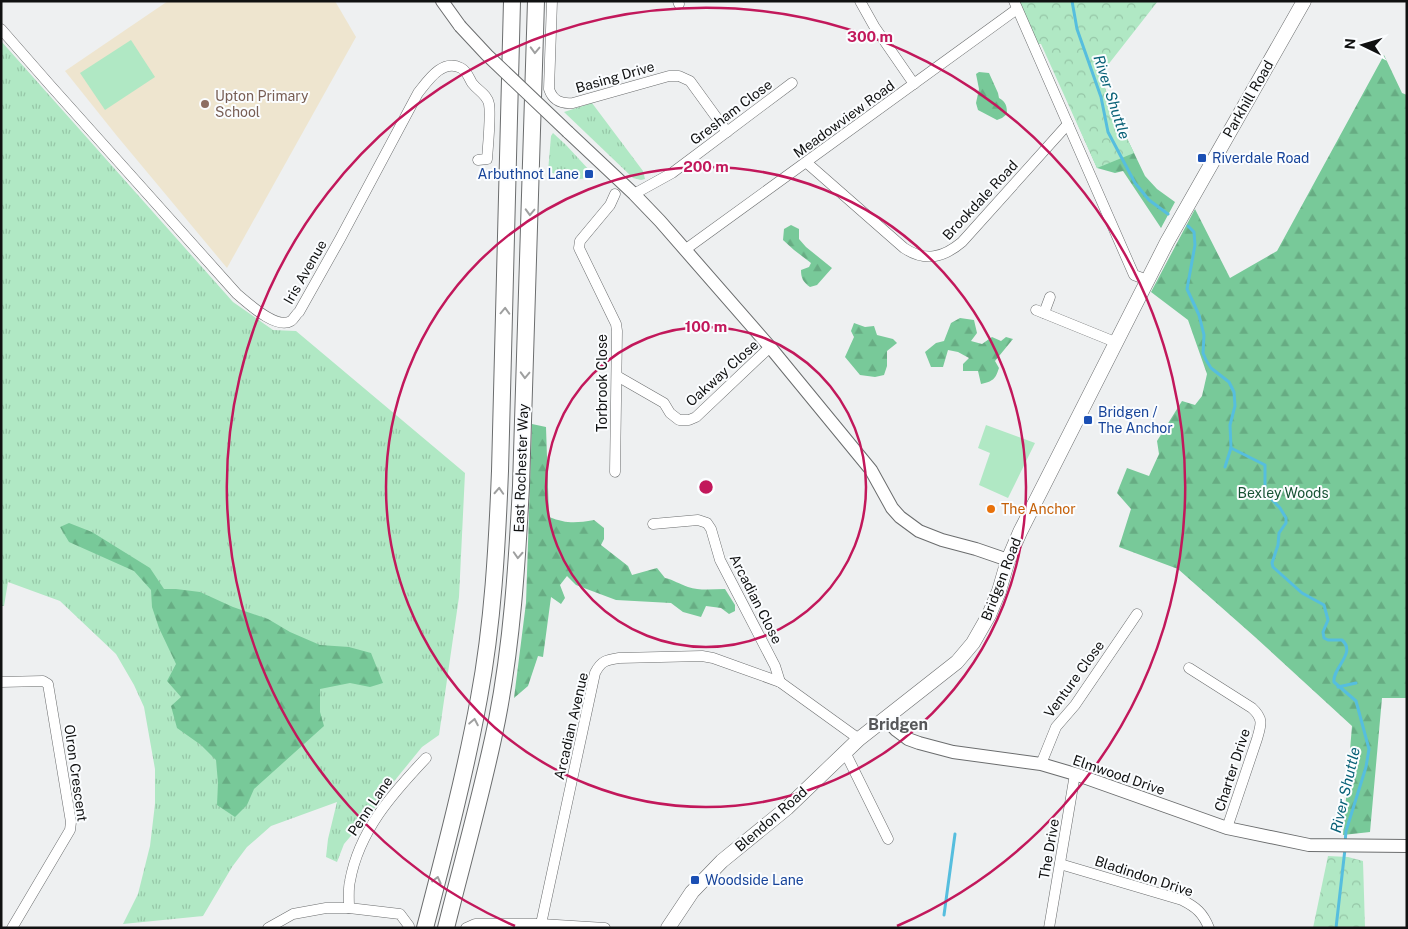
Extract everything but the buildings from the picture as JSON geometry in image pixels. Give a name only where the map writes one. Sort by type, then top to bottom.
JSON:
[{"type":"highway","name":"East Rochester Way","points":[[425,928],[465,770],[480,696],[490,622],[497,546],[500,470],[512,1]]},
{"type":"highway","name":"East Rochester Way","points":[[446,928],[496,721],[510,639],[518,563],[536,1]]},
{"type":"main road","name":"Parkhill Road","points":[[1177,224],[1304,1]]},
{"type":"main road","name":"Bridgen Road","points":[[886,719],[951,667],[973,643],[989,616],[1008,560],[1020,532],[1146,280],[1177,224]]},
{"type":"main road","name":"Blendon Road","points":[[668,928],[692,892],[705,877],[787,808],[859,739],[886,719]]},
{"type":"street","points":[[442,1],[460,26],[487,55],[634,194],[686,250],[770,347],[871,470],[892,508],[900,518],[919,531],[942,540],[1008,560]]},
{"type":"street","name":"Basing Drive","points":[[552,1],[549,89],[556,101],[565,104],[573,103],[669,76],[679,76],[690,81],[727,132]]},
{"type":"street","points":[[860,1],[874,26],[914,84]]},
{"type":"street","points":[[1016,5],[1134,275],[1146,280]]},
{"type":"street","name":"Meadowview Road","points":[[686,250],[914,84],[1016,5]]},
{"type":"street","name":"Iris Avenue","points":[[1,28],[237,294],[258,311],[278,323],[290,321],[299,312],[418,93],[435,72],[449,66],[460,67],[467,73],[473,84],[484,94],[489,104],[487,159],[478,160]]},
{"type":"street","name":"Gresham Close","points":[[634,194],[672,173],[792,83]]},
{"type":"street","name":"Brookdale Road","points":[[807,163],[904,248],[920,256],[938,256],[953,250],[962,242],[1068,124]]},
{"type":"street","name":"Torbrook Close","points":[[615,194],[610,205],[580,241],[579,248],[616,324],[615,472]]},
{"type":"street","points":[[1050,297],[1040,311],[1115,342]]},
{"type":"street","name":"Oakway Close","points":[[617,376],[664,403],[670,413],[679,420],[689,420],[696,417],[770,347]]},
{"type":"street","name":"Arcadian Close","points":[[653,524],[698,520],[709,525],[720,560],[775,666],[780,682]]},
{"type":"street","name":"Venture Close","points":[[1041,764],[1056,728],[1076,705],[1137,614]]},
{"type":"street","name":"Arcadian Avenue","points":[[541,924],[595,673],[606,660],[702,656],[714,658],[780,682],[859,739]]},
{"type":"street","name":"Charter Drive","points":[[1189,668],[1252,708],[1258,714],[1260,720],[1261,726],[1227,828]]},
{"type":"street","name":"Olron Crescent","points":[[1,682],[43,681],[48,684],[71,822],[70,830],[12,928]]},
{"type":"street","name":"Elmwood Drive","points":[[886,719],[896,730],[909,739],[933,747],[1041,764],[1075,774],[1227,828],[1309,845],[1407,846]]},
{"type":"street","points":[[845,752],[888,839]]},
{"type":"street","name":"Penn Lane","points":[[349,908],[349,883],[358,849],[365,834],[394,791],[426,758]]},
{"type":"street","name":"The Drive","points":[[1049,928],[1075,774]]},
{"type":"street","name":"Bladindon Drive","points":[[1060,864],[1182,900],[1194,906],[1203,914],[1209,928]]},
{"type":"street","points":[[268,928],[293,914],[326,908],[349,908],[400,914],[410,926],[409,928]]},
{"type":"street","points":[[466,928],[475,924],[541,924],[605,928]]},
{"type":"shaded area","name":"Upton Primary School","points":[[168,1],[335,1],[356,37],[227,268],[65,71]]},
{"type":"green space","points":[[1019,1],[1158,1],[1100,75],[1113,109],[1134,153],[1097,168],[1041,44],[1038,44]]},
{"type":"green space","points":[[131,40],[155,77],[105,110],[80,73]]},
{"type":"green space","points":[[1,41],[233,302],[273,330],[296,331],[465,473],[459,597],[439,735],[422,747],[387,790],[379,803],[344,844],[337,862],[326,857],[328,839],[337,802],[271,826],[247,847],[232,867],[203,916],[123,924],[138,894],[150,846],[155,804],[155,769],[144,707],[116,654],[60,601],[8,582],[4,606],[1,606]]},
{"type":"green space","name":"Bexley Woods","points":[[1384,55],[1402,93],[1407,95],[1407,698],[1382,698],[1370,832],[1343,835],[1352,726],[1178,569],[1119,547],[1131,509],[1117,493],[1127,468],[1149,476],[1159,454],[1157,441],[1182,401],[1195,405],[1202,396],[1207,374],[1188,320],[1151,292],[1195,209],[1230,278],[1277,251]]},
{"type":"green space","points":[[979,72],[989,73],[999,98],[1006,104],[1007,114],[1002,118],[997,120],[978,110],[976,103],[979,89],[976,74]]},
{"type":"green space","points":[[1100,75],[1113,109],[1145,176],[1157,189],[1175,202],[1161,228],[1123,171],[1115,173],[1097,168],[1064,93]]},
{"type":"green space","points":[[592,103],[643,171],[645,179],[633,178],[564,112]]},
{"type":"green space","points":[[553,133],[591,172],[589,178],[579,179],[548,172],[551,136]]},
{"type":"green space","points":[[791,225],[799,229],[799,239],[806,247],[832,268],[817,285],[810,287],[804,282],[801,270],[809,267],[811,263],[783,240],[784,229]]},
{"type":"green space","points":[[960,318],[974,320],[977,333],[971,341],[982,344],[992,337],[1001,341],[1006,337],[1013,339],[995,361],[999,368],[995,378],[991,381],[981,384],[978,371],[963,371],[963,364],[969,358],[958,352],[948,350],[943,367],[931,367],[925,352],[936,343],[944,341],[951,323]]},
{"type":"green space","points":[[854,323],[865,327],[874,326],[877,335],[893,339],[897,343],[887,351],[887,366],[884,375],[875,377],[860,375],[845,357],[854,337],[851,331]]},
{"type":"green space","points":[[532,424],[546,427],[549,517],[572,522],[594,520],[604,528],[604,539],[601,545],[628,566],[632,575],[657,568],[665,578],[688,587],[725,589],[735,605],[735,611],[729,614],[721,608],[706,606],[701,617],[683,612],[671,603],[616,600],[576,585],[567,576],[560,585],[565,598],[561,604],[551,597],[543,657],[538,656],[528,686],[514,698],[526,603]]},
{"type":"green space","points":[[986,425],[1035,443],[1008,498],[979,485],[990,453],[978,448]]},
{"type":"green space","points":[[69,523],[92,532],[150,568],[164,589],[200,592],[233,607],[268,619],[290,632],[320,645],[349,647],[371,653],[383,683],[370,687],[350,683],[320,689],[320,712],[324,726],[254,789],[247,805],[235,817],[217,805],[216,760],[201,745],[177,728],[171,706],[181,697],[167,681],[176,664],[159,628],[152,607],[151,590],[134,571],[69,542],[60,527]]},
{"type":"green space","points":[[1328,856],[1348,857],[1363,861],[1365,928],[1313,928]]},
{"type":"waterway","name":"River Shuttle","points":[[1072,1],[1077,29],[1101,97],[1108,132],[1135,183],[1149,200],[1168,214]]},
{"type":"waterway","name":"River Shuttle","points":[[1188,226],[1194,232],[1195,245],[1187,289],[1199,315],[1204,335],[1203,353],[1211,368],[1229,382],[1234,392],[1235,406],[1230,425],[1231,448]]},
{"type":"waterway","name":"River Shuttle","points":[[1231,448],[1265,465],[1265,492],[1280,508],[1286,518],[1286,523],[1279,533],[1278,545],[1272,563],[1273,567],[1302,593],[1324,605],[1328,620],[1323,632],[1324,638],[1328,640],[1342,640],[1346,645],[1346,655],[1334,677],[1334,682],[1356,701],[1369,749],[1366,767],[1346,831],[1345,843]]},
{"type":"waterway","points":[[1225,467],[1231,448]]},
{"type":"waterway","points":[[1338,687],[1356,683]]},
{"type":"waterway","points":[[944,915],[955,834]]},
{"type":"waterway","name":"River Shuttle","points":[[1336,928],[1345,849]]},
{"type":"place","name":"Upton Primary School","points":[[205,104]]},
{"type":"place","name":"Riverdale Road","points":[[1202,158]]},
{"type":"place","name":"Arbuthnot Lane","points":[[589,174]]},
{"type":"place","name":"Bridgen / The Anchor","points":[[1088,420]]},
{"type":"place","name":"The Anchor","points":[[991,509]]},
{"type":"place","name":"Woodside Lane","points":[[695,880]]},
{"type":"district","name":"Bridgen","points":[[898,724]]}]
